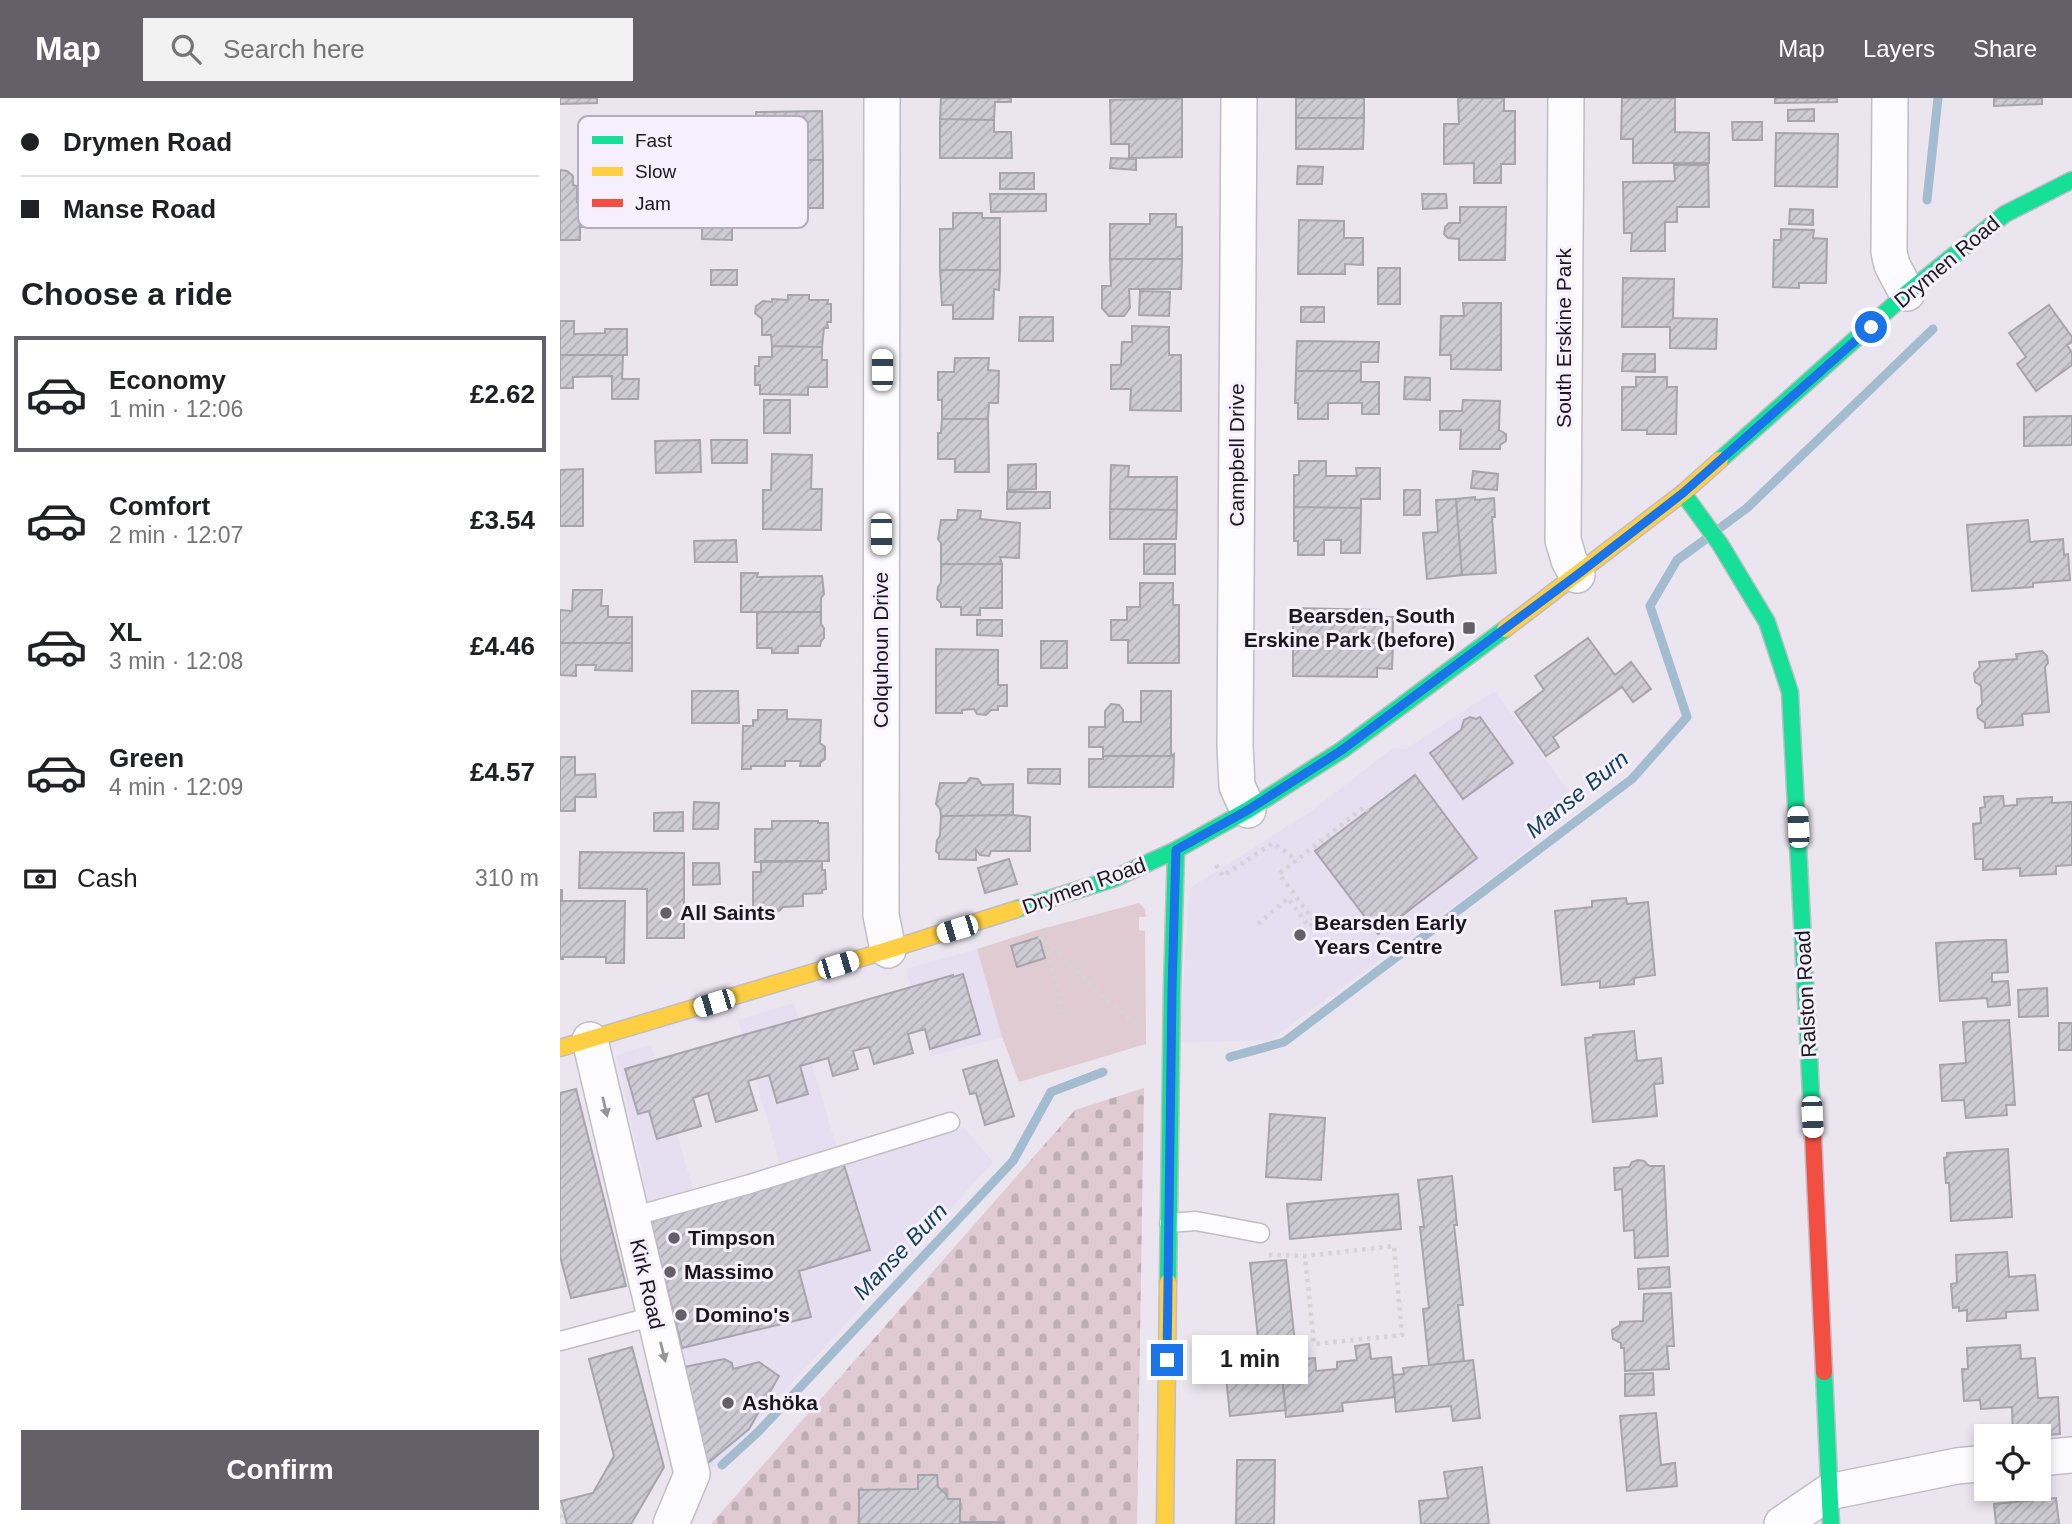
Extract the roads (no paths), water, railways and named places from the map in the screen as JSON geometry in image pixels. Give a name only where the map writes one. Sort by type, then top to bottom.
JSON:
[{"type":"main road","name":"Drymen Road","points":[[575,1044],[1027,908],[1113,879],[1176,850],[1248,810],[1342,750],[1683,493],[1907,293],[2005,214],[2072,180]]},
{"type":"main road","name":"Ralston Road","points":[[1683,493],[1720,544],[1767,622],[1790,692],[1830,1508]]},
{"type":"main road","points":[[1165,1524],[1176,850]]},
{"type":"street","name":"Colquhoun Drive","points":[[882,98],[881,915],[888,950]]},
{"type":"street","name":"Campbell Drive","points":[[1239,98],[1235,747],[1237,786],[1248,810]]},
{"type":"street","name":"South Erskine Park","points":[[1566,98],[1563,540],[1569,561],[1577,575]]},
{"type":"street","points":[[1890,98],[1889,252],[1892,265],[1907,293]]},
{"type":"street","name":"Kirk Road","points":[[575,1044],[631,1217],[692,1474],[671,1524]]},
{"type":"street","points":[[2051,1457],[2072,1455]]},
{"type":"street","points":[[1782,1524],[1957,1466],[1974,1464]]},
{"type":"lane","points":[[631,1217],[750,1184],[950,1122]]},
{"type":"lane","points":[[1169,1223],[1196,1221],[1260,1233]]},
{"type":"lane","points":[[561,1336],[654,1316]]},
{"type":"waterway","name":"Manse Burn","points":[[1927,200],[1938,98]]},
{"type":"waterway","name":"Manse Burn","points":[[1720,528],[1747,508],[1933,329]]},
{"type":"waterway","name":"Manse Burn","points":[[1230,1057],[1284,1042],[1632,779],[1687,717],[1650,606],[1677,560],[1706,539]]},
{"type":"waterway","name":"Manse Burn","points":[[722,1465],[758,1432],[1013,1161],[1051,1092],[1103,1072]]},
{"type":"place","name":"Bearsden, South Erskine Park (before)","points":[[1469,628]]},
{"type":"place","name":"All Saints","points":[[666,913]]},
{"type":"place","name":"Bearsden Early Years Centre","points":[[1300,935]]},
{"type":"place","name":"Timpson","points":[[674,1238]]},
{"type":"place","name":"Massimo","points":[[670,1272]]},
{"type":"place","name":"Domino's","points":[[681,1315]]},
{"type":"place","name":"Ashöka","points":[[728,1403]]}]
